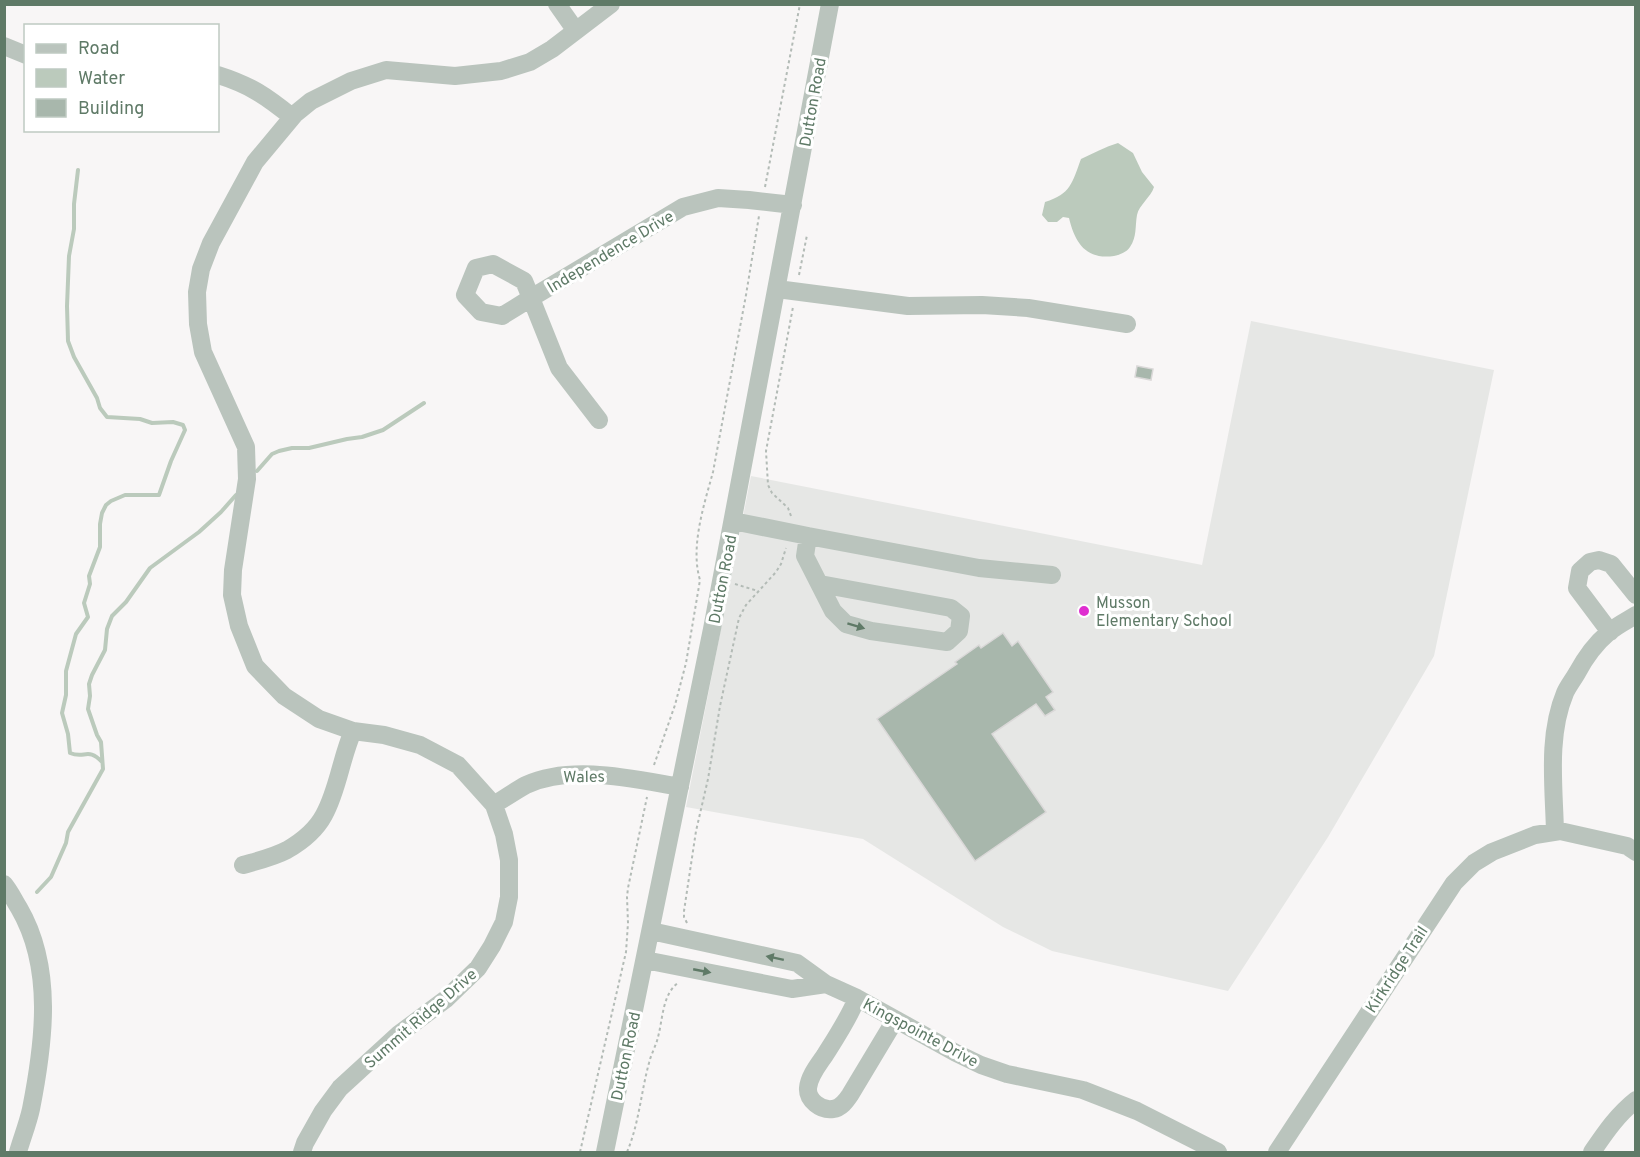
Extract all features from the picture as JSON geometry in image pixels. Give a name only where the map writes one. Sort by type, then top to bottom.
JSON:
[{"type":"street","points":[[557,4],[576,31]]},
{"type":"street","name":"Summit Ridge Drive","points":[[302,1152],[323,1111],[340,1088],[399,1034],[446,999],[478,968],[504,922],[509,897],[509,860],[494,805],[458,765],[420,745],[384,735],[353,731],[319,720],[284,696],[255,666],[239,626],[232,595],[233,570],[247,479],[246,447],[203,352],[198,324],[201,269],[211,243],[255,162],[292,117],[311,101],[351,81],[386,70],[455,76],[501,71],[530,62],[552,49],[611,4]]},
{"type":"street","name":"Dutton Road","points":[[605,1152],[733,521],[830,4]]},
{"type":"street","points":[[4,46],[24,54]]},
{"type":"street","points":[[219,75],[237,81],[263,94],[292,117]]},
{"type":"street","name":"Independence Drive","points":[[598,420],[559,368],[531,298],[683,207],[718,198],[793,206]]},
{"type":"street","points":[[777,289],[908,306],[982,305],[1028,308],[1127,324]]},
{"type":"street","points":[[733,521],[979,568],[1052,575]]},
{"type":"street","points":[[808,537],[805,556],[833,611],[846,624],[871,631],[947,642],[959,631],[961,616],[951,608],[820,584]]},
{"type":"street","points":[[1610,632],[1577,588],[1580,571],[1590,562],[1599,560],[1611,564],[1635,595]]},
{"type":"street","points":[[1555,832],[1554,738],[1565,693],[1599,641],[1635,615]]},
{"type":"street","points":[[243,865],[285,852],[303,840],[324,817],[353,731]]},
{"type":"street","name":"Wales","points":[[494,805],[527,785],[561,775],[597,774],[680,787]]},
{"type":"street","name":"Kirkridge Trail","points":[[1277,1152],[1454,883],[1474,863],[1492,852],[1535,835],[1560,831],[1627,846],[1635,852]]},
{"type":"street","points":[[4,884],[26,920],[36,946],[42,982],[41,1044],[31,1110],[18,1152]]},
{"type":"street","name":"Kingspointe Drive","points":[[651,932],[797,963],[826,984],[857,998],[981,1065],[1007,1074],[1083,1090],[1137,1111],[1218,1152]]},
{"type":"street","points":[[645,960],[792,989],[826,984]]},
{"type":"street","points":[[857,998],[850,1014],[814,1072],[808,1087],[809,1096],[816,1105],[825,1109],[835,1109],[843,1105],[895,1020]]},
{"type":"street","points":[[1592,1152],[1622,1110],[1635,1100]]},
{"type":"path","points":[[580,1152],[626,952],[628,888],[650,782],[686,663],[700,580],[697,569],[697,543],[715,461],[761,201],[800,4]]},
{"type":"path","points":[[689,940],[691,929],[684,916],[684,904],[696,831],[740,618],[746,605],[769,581],[781,564],[786,552],[791,517],[788,508],[772,493],[768,485],[766,451],[807,235]]},
{"type":"path","points":[[738,585],[758,591]]},
{"type":"path","points":[[627,1152],[649,1060],[658,1040],[666,999],[669,991],[681,979],[684,968]]},
{"type":"shaded area","name":"Musson Elementary School","points":[[1251,321],[1494,370],[1434,656],[1328,837],[1228,991],[1052,951],[1003,927],[863,839],[686,807],[751,476],[1202,565]]},
{"type":"water","points":[[1118,143],[1133,153],[1142,172],[1154,187],[1138,211],[1134,239],[1129,249],[1114,256],[1104,257],[1083,248],[1078,242],[1069,218],[1063,217],[1057,222],[1048,222],[1042,215],[1045,202],[1060,195],[1069,186],[1081,159]]},
{"type":"building","points":[[1137,366],[1153,369],[1151,380],[1135,377]]},
{"type":"building","points":[[1003,633],[1012,646],[1018,641],[1053,692],[1046,697],[1055,710],[1045,716],[1036,704],[992,734],[1046,812],[975,861],[877,719],[957,664],[955,662],[979,645],[981,648]]},
{"type":"waterway","points":[[78,170],[74,229],[69,256],[67,306],[68,341],[74,357],[107,417],[140,419],[152,423],[173,422],[183,425],[185,430],[159,495],[125,495],[111,501],[102,513],[100,547],[89,576],[90,584],[84,603],[88,617],[76,634],[66,671],[66,695],[62,713],[70,753],[90,754],[102,762]]},
{"type":"waterway","points":[[257,471],[272,454],[279,451],[309,448],[362,437],[383,430],[424,403]]},
{"type":"waterway","points":[[37,892],[51,877],[66,843],[68,832],[103,769],[101,742],[88,709],[89,684],[105,650],[107,629],[112,616],[126,602],[150,568],[199,532],[236,495]]},
{"type":"place","name":"Musson Elementary School","points":[[1084,611]]}]
